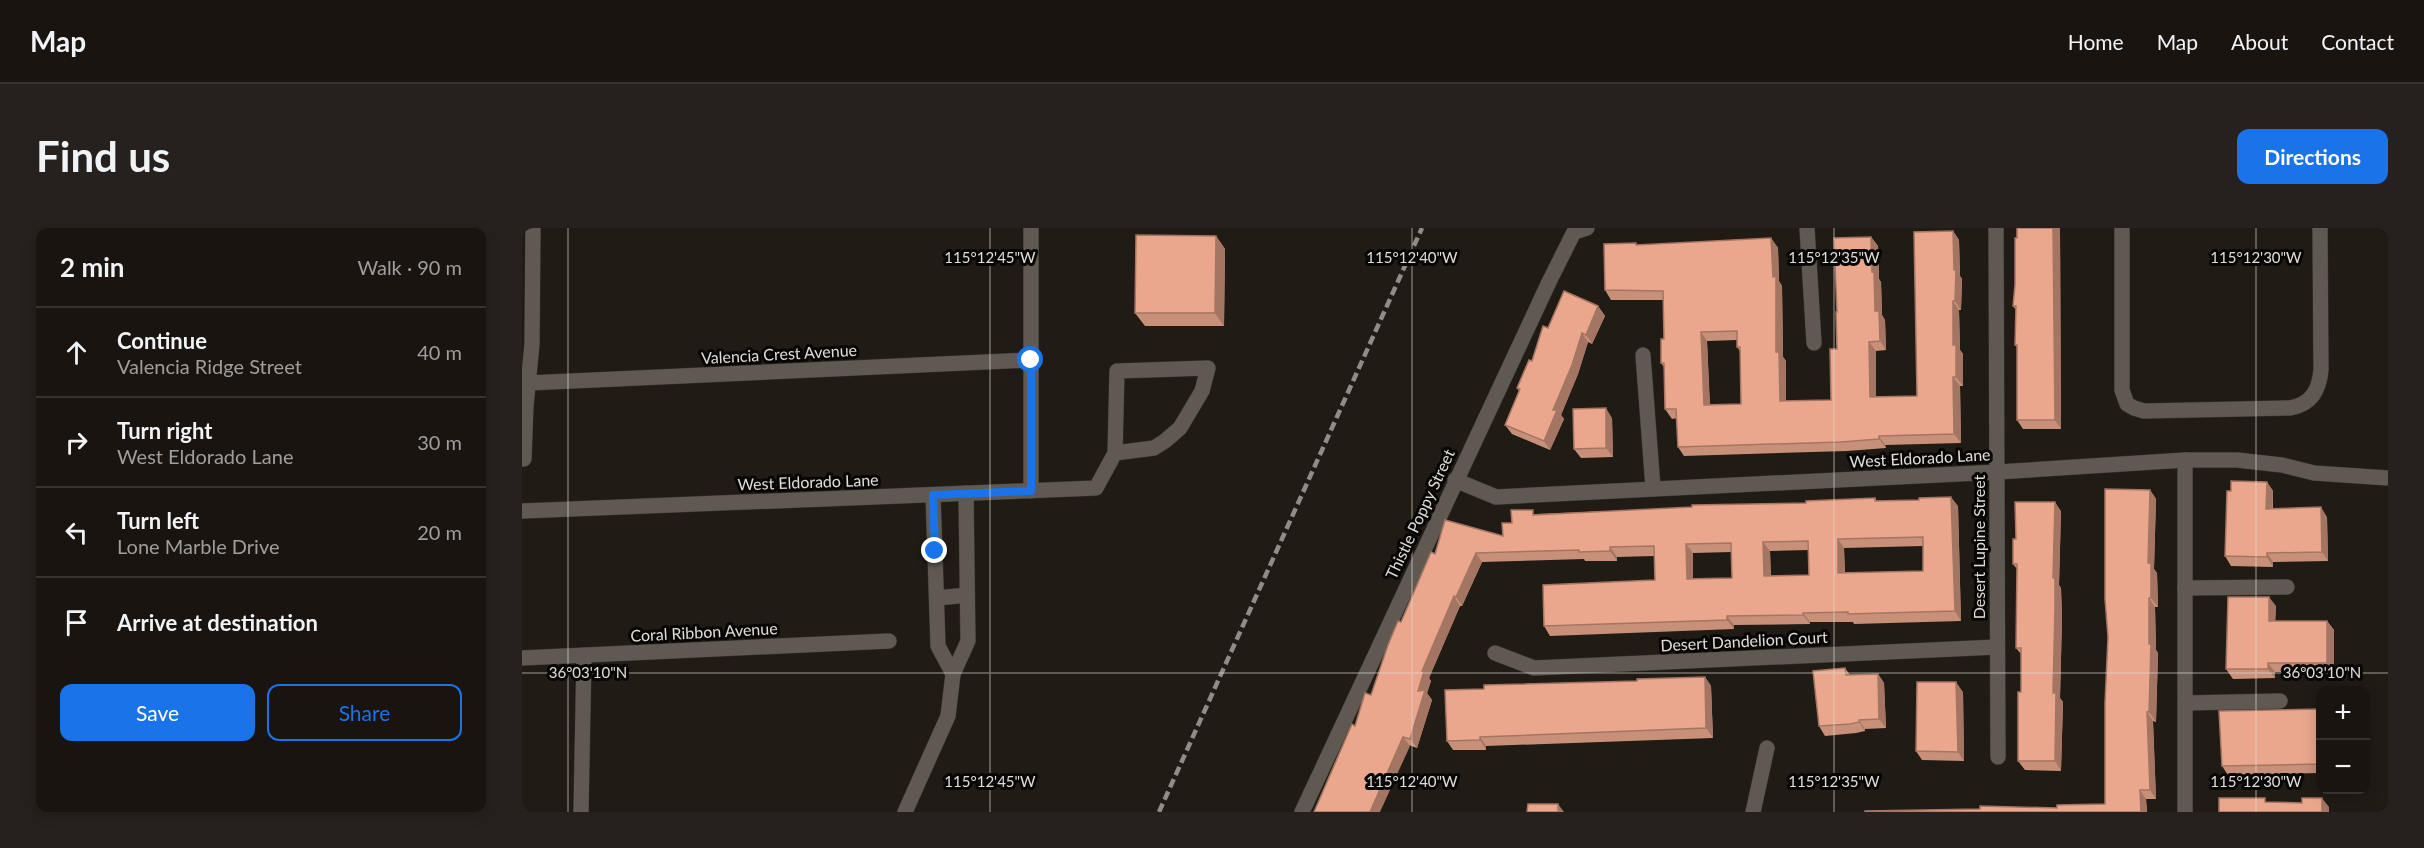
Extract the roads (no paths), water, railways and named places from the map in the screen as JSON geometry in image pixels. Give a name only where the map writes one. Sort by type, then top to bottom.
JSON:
[{"type":"street","points":[[524,459],[532,344],[533,228]]},
{"type":"street","points":[[1031,228],[1031,491]]},
{"type":"street","points":[[1807,228],[1814,343]]},
{"type":"street","name":"Desert Lupine Street","points":[[1996,228],[1998,758]]},
{"type":"street","points":[[2122,228],[2122,390],[2127,404],[2134,408],[2159,412],[2290,408],[2302,404],[2313,396],[2318,390],[2320,370],[2320,228]]},
{"type":"street","name":"Thistle Poppy Street","points":[[1302,812],[1455,480],[1581,230]]},
{"type":"street","points":[[1643,355],[1653,489]]},
{"type":"street","name":"Valencia Crest Avenue","points":[[528,383],[1031,360]]},
{"type":"street","points":[[1208,368],[1202,391],[1179,428],[1165,441],[1154,448],[1114,453],[1117,371],[1208,368]]},
{"type":"street","name":"West Eldorado Lane","points":[[522,511],[1096,489],[1114,453]]},
{"type":"street","points":[[2185,460],[2185,812]]},
{"type":"street","name":"West Eldorado Lane","points":[[1455,480],[1496,497],[1998,472],[2185,460],[2237,460],[2282,465],[2314,473],[2388,478]]},
{"type":"street","points":[[905,812],[948,716],[953,674],[968,642],[966,493]]},
{"type":"street","points":[[933,495],[938,646],[953,674]]},
{"type":"street","points":[[2185,588],[2287,586]]},
{"type":"street","points":[[938,598],[967,596]]},
{"type":"street","name":"Coral Ribbon Avenue","points":[[522,658],[888,642]]},
{"type":"street","name":"Desert Dandelion Court","points":[[1496,653],[1534,668],[1997,648]]},
{"type":"street","points":[[581,812],[584,655]]},
{"type":"street","points":[[2185,703],[2280,701]]},
{"type":"street","points":[[1753,812],[1767,748]]},
{"type":"railway","points":[[1159,812],[1422,228]]}]
